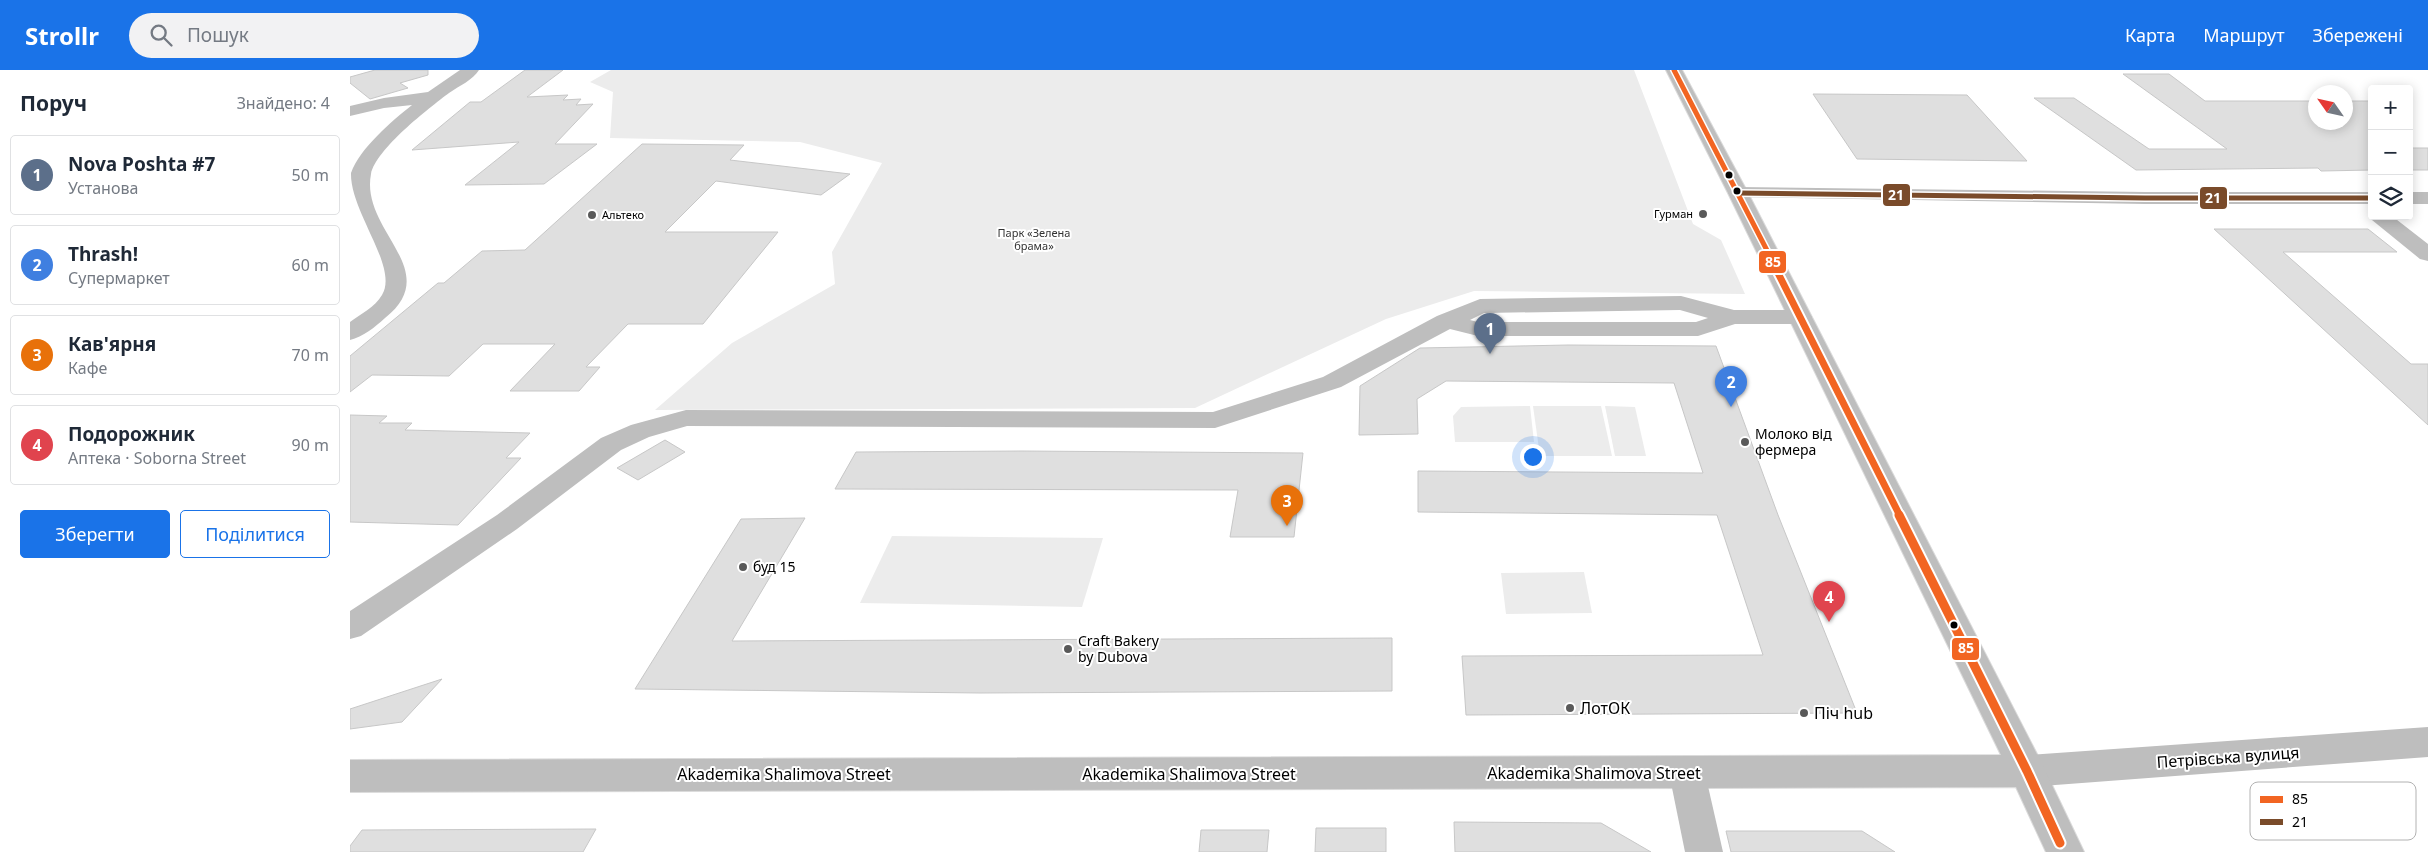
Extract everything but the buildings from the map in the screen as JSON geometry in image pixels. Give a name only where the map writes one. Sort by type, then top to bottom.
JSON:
[{"type":"street","points":[[350,333],[388,302],[396,291],[395,279],[390,263],[366,223],[360,207],[358,190],[361,174],[388,137],[433,96],[471,70]]},
{"type":"street","points":[[1674,70],[1738,193],[2027,771],[2065,852]]},
{"type":"street","points":[[350,111],[384,102],[433,96]]},
{"type":"street","points":[[1738,193],[2145,198],[2363,198]]},
{"type":"street","points":[[2413,198],[2428,198]]},
{"type":"street","points":[[2383,220],[2428,254]]},
{"type":"street","points":[[350,627],[507,522],[610,444],[666,422],[686,418],[808,417],[1214,420],[1332,382],[1445,321],[1478,329],[1698,329],[1733,318],[1800,317]]},
{"type":"street","name":"Петрівська вулиця","points":[[2027,771],[2428,742]]},
{"type":"street","name":"Akademika Shalimova Street","points":[[350,776],[2027,771]]},
{"type":"street","points":[[1687,773],[1704,852]]},
{"type":"green space","name":"Парк «Зелена брама»","points":[[611,70],[1634,70],[1693,224],[1721,240],[1745,294],[1474,291],[1386,319],[1195,408],[655,410],[732,343],[835,284],[832,252],[882,163],[800,142],[610,138],[613,92],[590,82]]},
{"type":"green space","points":[[1530,406],[1534,442],[1455,442],[1453,416],[1461,407]]},
{"type":"green space","points":[[1533,406],[1601,406],[1612,456],[1540,456]]},
{"type":"green space","points":[[1605,406],[1635,407],[1646,456],[1615,456]]},
{"type":"green space","points":[[892,536],[1103,538],[1082,607],[860,603]]},
{"type":"green space","points":[[1584,572],[1592,613],[1506,614],[1501,573]]},
{"type":"transit line","name":"85","points":[[1674,70],[1738,193],[2027,771],[2060,843]]},
{"type":"transit line","name":"21","points":[[1738,193],[2145,198],[2368,198]]},
{"type":"place","name":"Гурман","points":[[1703,214]]},
{"type":"place","name":"Альтеко","points":[[592,215]]},
{"type":"place","name":"Nova Poshta #7","points":[[1490,354]]},
{"type":"place","name":"Thrash!","points":[[1731,407]]},
{"type":"place","name":"Молоко від фермера","points":[[1745,442]]},
{"type":"place","name":"Кав'ярня","points":[[1287,526]]},
{"type":"place","name":"буд 15","points":[[743,567]]},
{"type":"place","name":"Подорожник","points":[[1829,622]]},
{"type":"place","name":"Craft Bakery by Dubova","points":[[1068,649]]},
{"type":"place","name":"ЛотОК","points":[[1570,708]]},
{"type":"place","name":"Піч hub","points":[[1804,713]]}]
